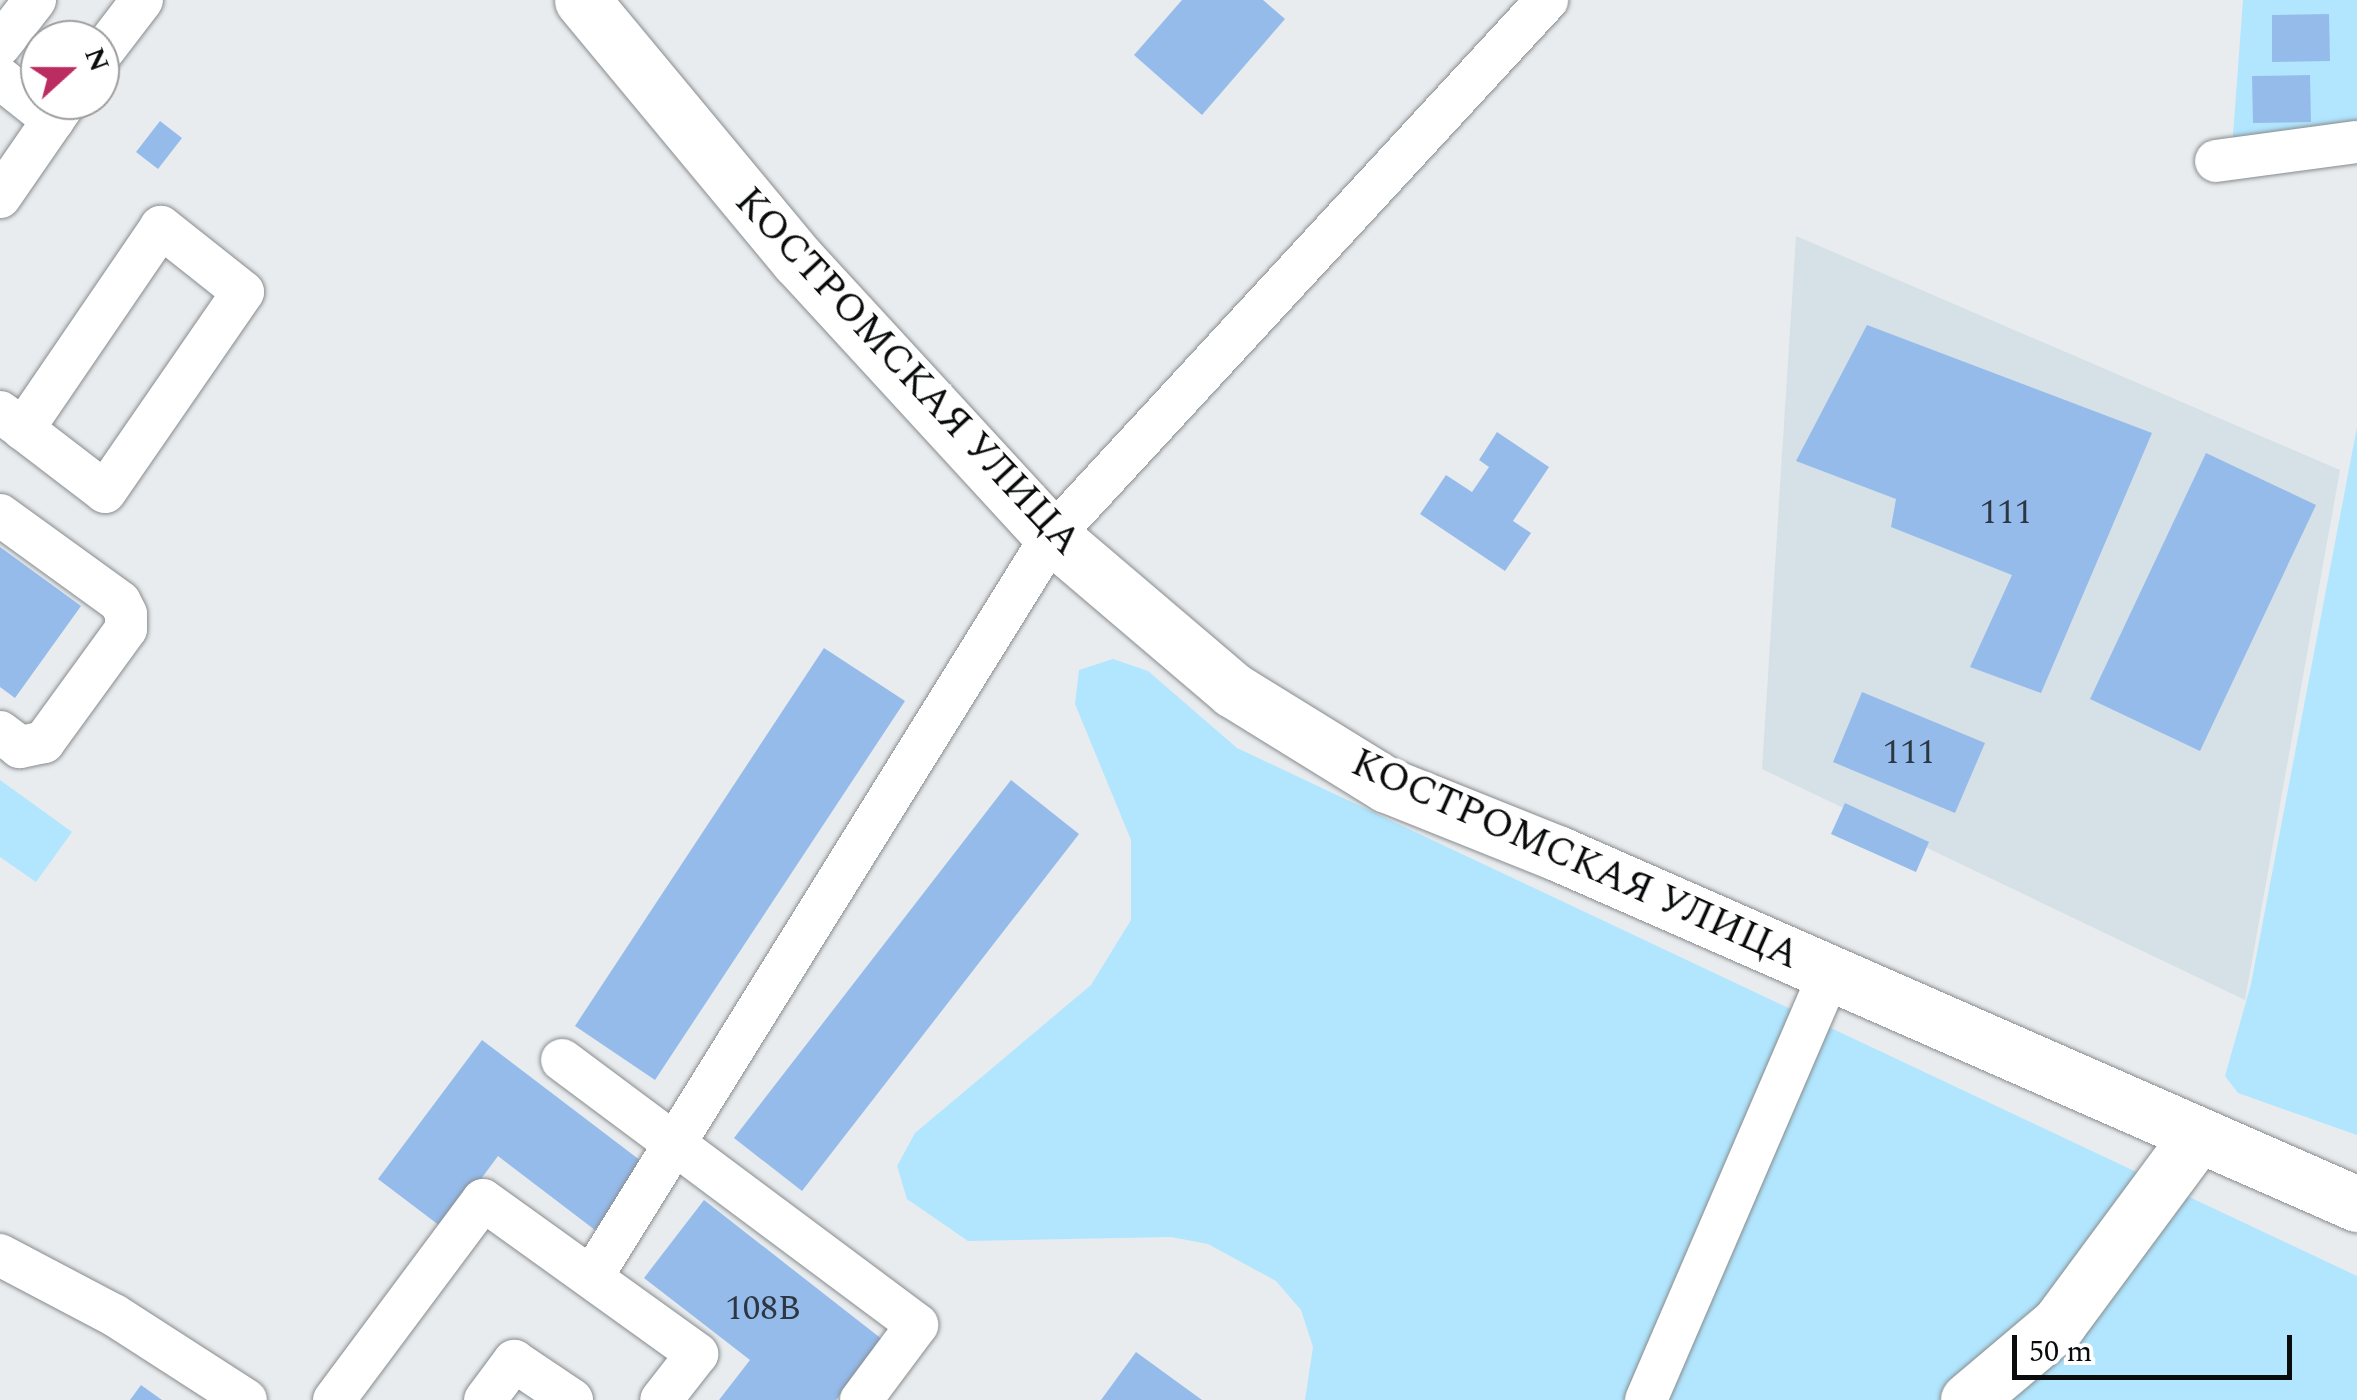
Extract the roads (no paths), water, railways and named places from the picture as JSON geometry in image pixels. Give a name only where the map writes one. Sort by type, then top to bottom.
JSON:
[{"type":"main road","name":"КОСТРОМСКАЯ УЛИЦА","points":[[582,0],[798,260],[1052,536],[1233,690],[1387,785],[1830,972],[2357,1204]]},
{"type":"main road","points":[[1968,1400],[2059,1322],[2198,1135]]},
{"type":"street","points":[[0,45],[35,0]]},
{"type":"street","points":[[120,29],[142,0]]},
{"type":"street","points":[[593,1275],[1052,536],[1547,0]]},
{"type":"street","points":[[0,197],[53,120]]},
{"type":"street","points":[[2216,161],[2357,142]]},
{"type":"street","points":[[161,227],[243,292],[106,492],[11,421],[161,227]]},
{"type":"street","points":[[0,516],[120,602],[126,614],[126,628],[44,742],[20,747],[0,732]]},
{"type":"street","points":[[1646,1400],[1830,972]]},
{"type":"street","points":[[562,1060],[917,1325],[861,1400]]},
{"type":"street","points":[[334,1400],[483,1200],[593,1275],[697,1354],[661,1400]]},
{"type":"street","points":[[0,1255],[114,1315],[246,1400]]},
{"type":"street","points":[[485,1400],[514,1361],[572,1400]]}]
